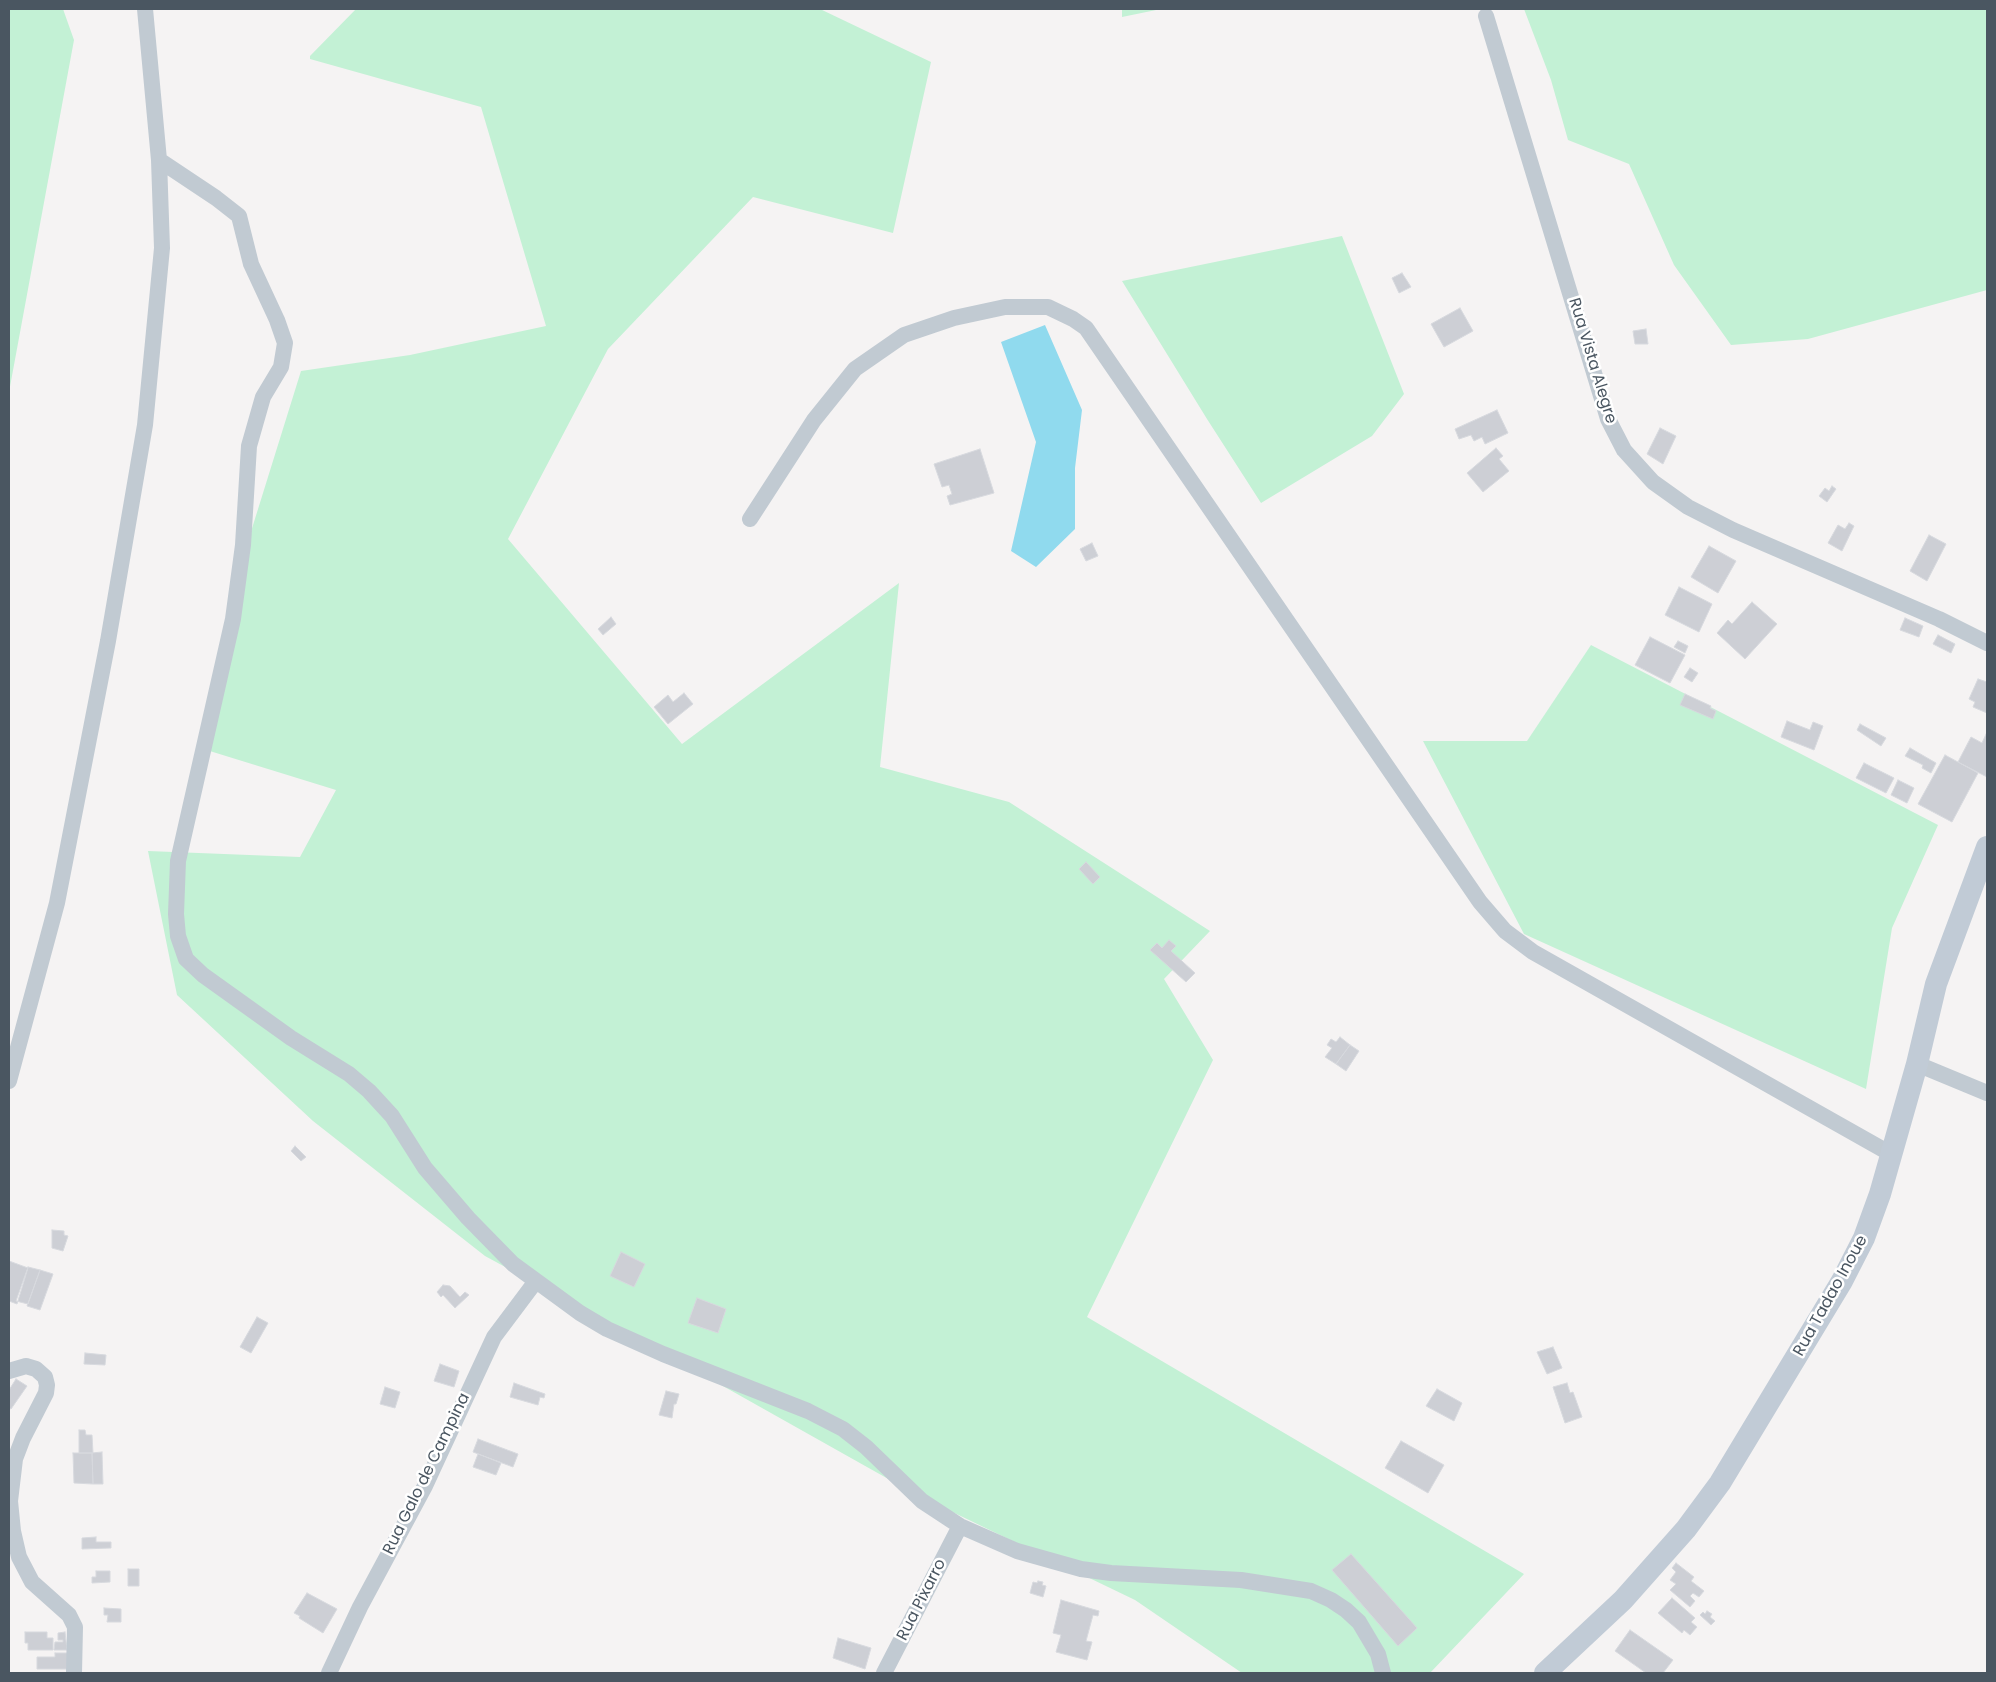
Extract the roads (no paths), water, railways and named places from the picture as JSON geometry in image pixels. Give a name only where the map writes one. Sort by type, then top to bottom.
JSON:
[{"type":"street","points":[[9,1081],[57,903],[128,528],[145,425],[156,333],[162,248],[159,160],[145,9]]},
{"type":"street","name":"Rua Vista Alegre","points":[[1486,16],[1608,419],[1624,450],[1653,482],[1711,518],[1826,572],[1939,619],[1987,643]]},
{"type":"street","points":[[159,160],[216,198],[239,216],[251,264],[277,320],[285,343],[281,367],[263,397],[249,446],[243,545],[233,619],[178,861],[176,914],[181,948],[186,959],[203,975],[291,1038],[349,1074],[380,1102],[444,1192],[514,1264],[561,1301],[607,1329],[739,1386],[808,1411],[843,1429],[866,1447],[922,1501],[960,1526],[1018,1551],[1081,1569],[1111,1573],[1241,1580],[1311,1591],[1346,1610],[1358,1622],[1378,1654],[1383,1673]]},
{"type":"street","points":[[750,519],[814,420],[855,369],[904,335],[954,318],[1005,307],[1048,307],[1073,319],[1086,328],[1480,902],[1504,931],[1533,952],[1891,1154]]},
{"type":"street","name":"Rua Tadao Inoue","points":[[1545,1673],[1588,1634],[1654,1568],[1720,1483],[1780,1386],[1864,1238],[1891,1154],[1936,984],[1987,847]]},
{"type":"street","points":[[1916,1064],[1948,1075],[1987,1093]]},
{"type":"street","name":"Rua Galo de Campina","points":[[329,1673],[360,1608],[425,1486],[494,1337],[536,1281]]},
{"type":"street","points":[[9,1371],[26,1366],[36,1369],[45,1377],[48,1385],[15,1459],[10,1501],[19,1557],[40,1591],[69,1615],[75,1627],[74,1673]]},
{"type":"street","name":"Rua Pixarro","points":[[884,1673],[960,1526]]},
{"type":"water","points":[[1045,325],[1082,410],[1075,468],[1075,529],[1036,567],[1011,551],[1036,442],[1001,342]]}]
